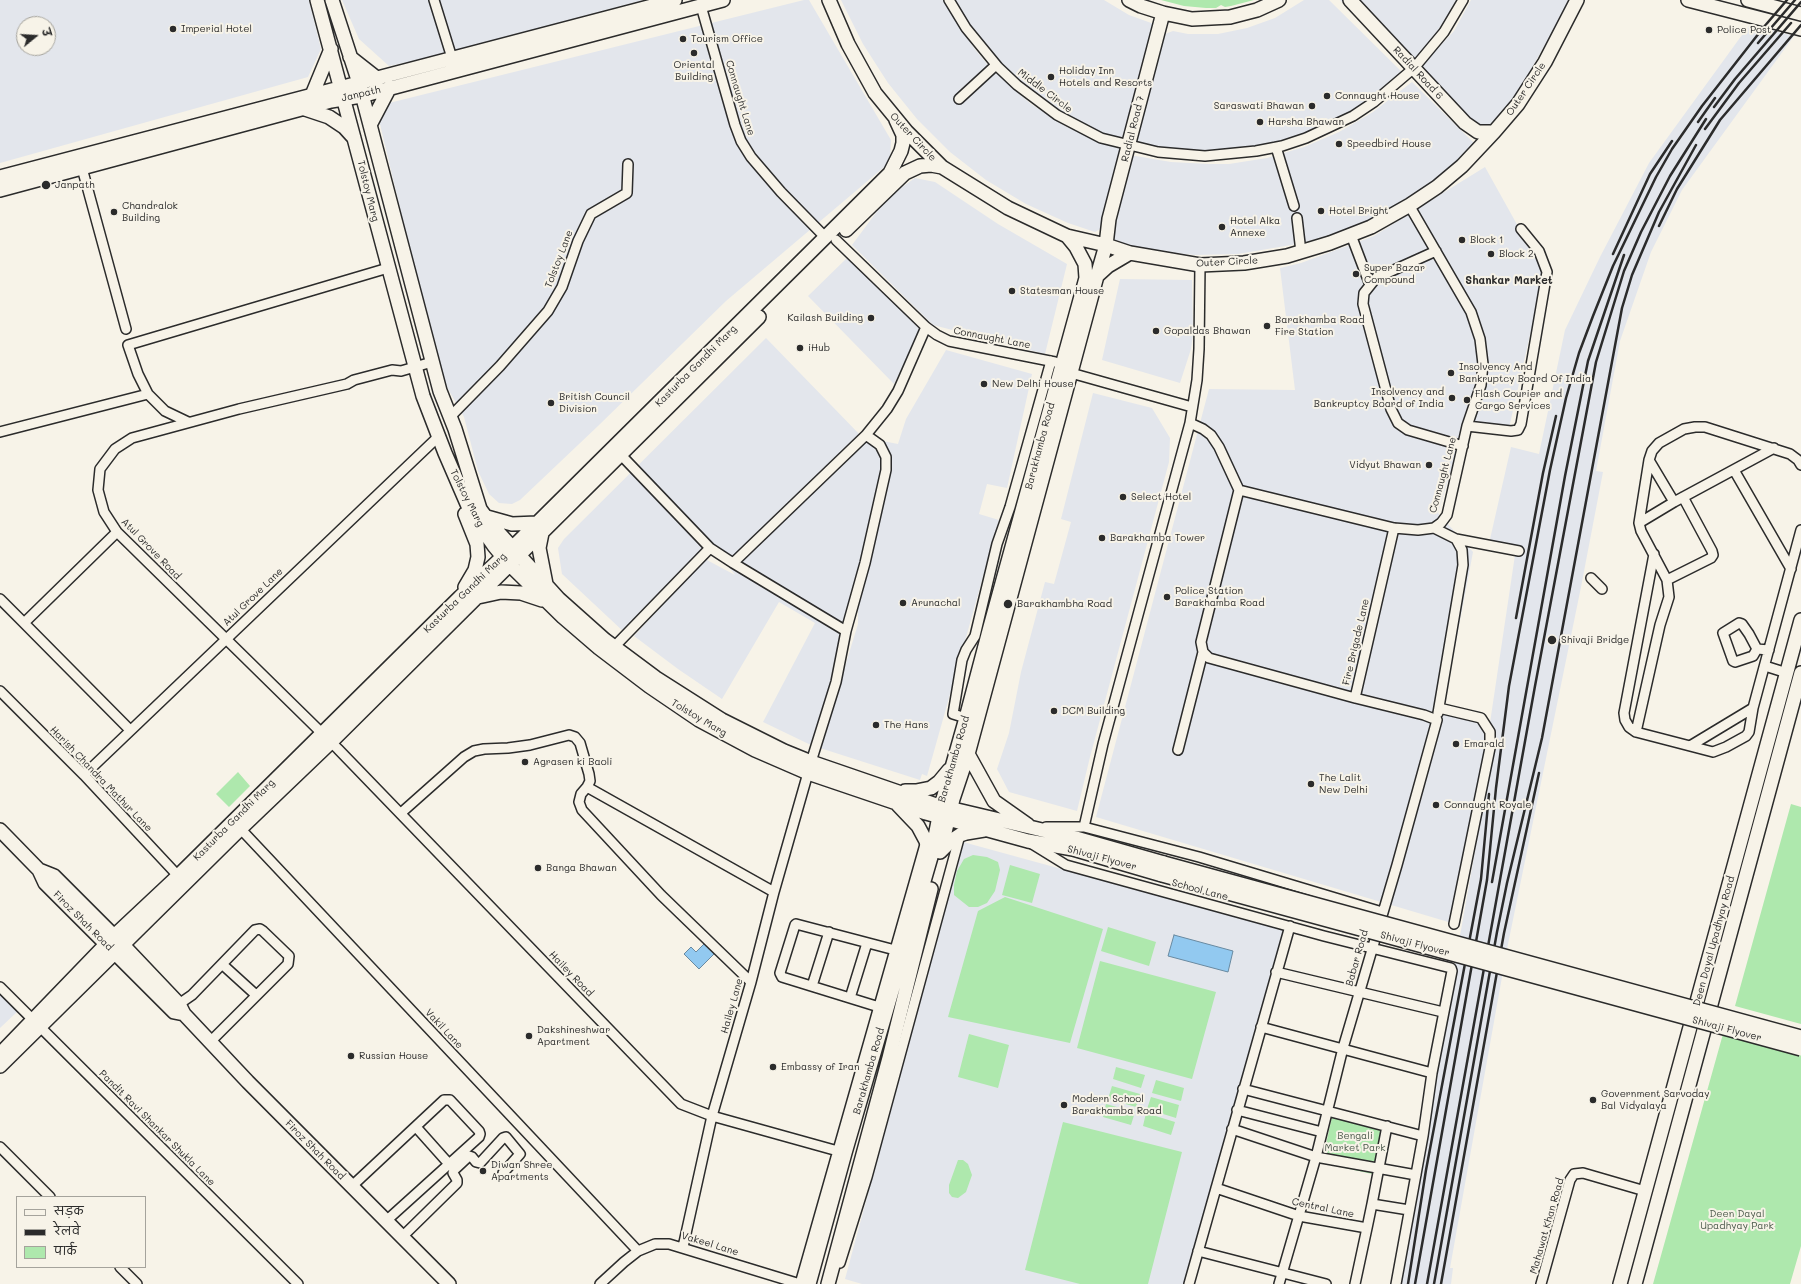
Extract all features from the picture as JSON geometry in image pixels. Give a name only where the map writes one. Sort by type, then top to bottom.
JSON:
[{"type":"main road","name":"Tolstoy Marg","points":[[317,0],[423,396],[445,453],[472,512],[490,541],[506,560],[548,602],[599,648],[648,686],[699,720],[755,750],[945,812]]},
{"type":"main road","name":"Tolstoy Marg","points":[[332,0],[370,125],[440,391],[480,509],[559,600],[614,647],[656,678],[708,711],[810,768]]},
{"type":"main road","name":"Janpath","points":[[0,190],[304,109],[342,93],[358,83],[675,0]]},
{"type":"main road","name":"Janpath","points":[[0,177],[312,95],[342,93],[361,96],[390,87],[723,0]]},
{"type":"main road","name":"Outer Circle","points":[[829,0],[848,44],[875,93],[919,146],[942,167],[1008,208],[1067,236],[1106,245],[1130,253],[1200,265],[1244,263],[1301,252],[1330,243],[1371,226],[1409,205],[1437,186],[1462,166],[1518,104],[1541,68],[1577,0]]},
{"type":"main road","points":[[1129,0],[1162,13],[1192,19],[1230,17],[1257,10],[1279,0]]},
{"type":"main road","name":"Radial Road 6","points":[[1350,0],[1470,127],[1478,132],[1494,132]]},
{"type":"main road","points":[[1688,0],[1801,29]]},
{"type":"main road","points":[[1748,0],[1801,14]]},
{"type":"main road","points":[[1762,19],[1766,5]]},
{"type":"main road","name":"Radial Road 7","points":[[1097,276],[1106,245],[1110,219],[1128,145],[1162,13]]},
{"type":"main road","points":[[312,95],[331,49]]},
{"type":"main road","points":[[350,57],[378,79]]},
{"type":"main road","points":[[370,125],[390,87]]},
{"type":"main road","points":[[304,109],[321,113],[337,121],[355,140]]},
{"type":"main road","name":"Kasturba Gandhi Marg","points":[[540,528],[621,455],[831,239],[893,169],[903,143],[903,134],[896,120]]},
{"type":"main road","name":"Kasturba Gandhi Marg","points":[[0,1066],[37,1024],[114,944],[326,737],[460,597],[506,560],[540,528],[831,239],[904,173],[914,168],[925,166],[942,167]]},
{"type":"main road","name":"Barakhamba Road","points":[[828,1284],[867,1157],[936,854],[945,812],[952,766],[1086,274],[1085,264],[1067,236]]},
{"type":"main road","points":[[1097,276],[1113,263],[1130,253]]},
{"type":"main road","name":"Barakhamba Road","points":[[945,812],[968,754],[1061,366],[1097,276]]},
{"type":"main road","points":[[445,453],[451,478],[477,544],[478,557],[475,570],[460,597]]},
{"type":"main road","points":[[486,516],[512,524],[540,528],[539,548],[546,585]]},
{"type":"main road","name":"Kasturba Gandhi Marg","points":[[326,737],[475,598],[506,560]]},
{"type":"main road","points":[[475,598],[492,593],[511,592],[530,595],[548,602]]},
{"type":"main road","name":"Deen Dayal Upadhyay Road","points":[[1620,1284],[1787,673],[1797,649],[1801,620]]},
{"type":"main road","name":"Deen Dayal Upadhyay Road","points":[[1635,1284],[1801,673]]},
{"type":"main road","points":[[968,754],[994,801],[1031,827]]},
{"type":"main road","points":[[952,766],[939,782],[931,788],[896,797],[936,854],[951,841],[966,833],[989,830]]},
{"type":"main road","name":"Shivaji Flyover","points":[[945,812],[1031,827],[1076,838],[1163,869],[1801,1049]]},
{"type":"main road","name":"Shivaji Flyover","points":[[945,812],[989,830],[1028,841],[1073,849],[1163,869],[1801,1037]]},
{"type":"main road","name":"Firoz Shah Road","points":[[0,830],[39,870],[54,876],[114,944],[181,1009],[210,1042],[449,1284]]},
{"type":"main road","name":"Barakhamba Road","points":[[809,1284],[842,1152],[936,854]]},
{"type":"main road","name":"Kasturba Gandhi Marg","points":[[0,1054],[37,1024]]},
{"type":"street","points":[[434,0],[452,58]]},
{"type":"street","name":"Middle Circle","points":[[949,0],[966,28],[996,65],[1017,85],[1057,115],[1101,138],[1158,152],[1205,156],[1231,155],[1276,147],[1306,138],[1353,116],[1379,98],[1414,68],[1444,32],[1463,0]]},
{"type":"street","name":"Connaught Lane","points":[[701,6],[735,125],[741,141],[751,157],[781,192],[926,327],[949,341],[1061,366],[1192,407]]},
{"type":"street","points":[[959,99],[996,65]]},
{"type":"street","points":[[1276,147],[1294,206]]},
{"type":"street","name":"Tolstoy Lane","points":[[450,417],[500,366],[548,311],[562,287],[578,241],[591,214],[627,193],[628,164]]},
{"type":"street","points":[[82,168],[126,329]]},
{"type":"street","name":"Connaught Lane","points":[[1239,490],[1394,528],[1418,530],[1434,528],[1441,523],[1446,515],[1467,426],[1481,385],[1483,364],[1480,339],[1471,312],[1409,205]]},
{"type":"street","points":[[1297,218],[1301,252]]},
{"type":"street","points":[[1467,426],[1511,431],[1518,430],[1521,424],[1547,272],[1539,251],[1521,229]]},
{"type":"street","points":[[1351,235],[1370,285]]},
{"type":"street","points":[[1436,251],[1376,278],[1364,293],[1363,304],[1391,409],[1398,423],[1408,430],[1463,446]]},
{"type":"street","points":[[1084,827],[1103,744],[1190,422],[1197,380],[1199,349],[1200,265]]},
{"type":"street","points":[[188,422],[165,411],[148,394],[138,374],[128,345],[388,268]]},
{"type":"street","points":[[732,563],[866,435],[887,409],[898,391],[926,327]]},
{"type":"street","name":"Atul Grove Road","points":[[326,737],[118,532],[104,512],[98,490],[100,468],[115,450],[132,438],[188,422],[347,384],[354,380],[392,370],[401,370],[432,362]]},
{"type":"street","points":[[966,718],[953,714],[962,660],[966,650],[975,636],[997,544],[1010,507],[1019,472],[1061,366]]},
{"type":"street","points":[[0,432],[148,394]]},
{"type":"street","points":[[1178,750],[1203,652],[1201,642],[1239,490],[1219,447],[1211,435],[1190,422]]},
{"type":"street","points":[[1636,732],[1660,624],[1669,597],[1667,580],[1639,523],[1649,460],[1652,451],[1659,443],[1684,429],[1705,427],[1790,454],[1798,460],[1801,465]]},
{"type":"street","name":"Hailey Lane","points":[[683,1247],[712,1116],[774,892],[836,682],[846,631],[865,562],[886,470],[886,457],[880,445],[866,435]]},
{"type":"street","name":"Atul Grove Lane","points":[[84,775],[439,436]]},
{"type":"street","points":[[1639,523],[1682,497],[1774,448]]},
{"type":"street","points":[[621,455],[710,548],[732,563],[846,631]]},
{"type":"street","points":[[1649,460],[1674,502]]},
{"type":"street","points":[[1734,470],[1791,569]]},
{"type":"street","points":[[1019,472],[1032,475]]},
{"type":"street","points":[[1667,580],[1711,558],[1713,555],[1682,497]]},
{"type":"street","name":"Fire Brigade Lane","points":[[1203,652],[1209,658],[1355,698],[1394,528]]},
{"type":"street","points":[[1434,528],[1456,539],[1519,551]]},
{"type":"street","points":[[1654,554],[1624,712],[1625,720],[1629,727],[1636,732],[1713,752],[1746,736],[1749,732],[1752,708],[1765,666],[1801,530]]},
{"type":"street","points":[[24,623],[118,532]]},
{"type":"street","name":"Babar Road","points":[[1279,1284],[1316,1157],[1343,1048],[1397,865],[1437,720],[1463,565],[1462,550],[1456,539]]},
{"type":"street","points":[[614,647],[710,548]]},
{"type":"street","points":[[1591,578],[1602,589]]},
{"type":"street","points":[[0,599],[130,730]]},
{"type":"street","points":[[1757,649],[1769,650]]},
{"type":"street","points":[[1765,666],[1787,673]]},
{"type":"street","name":"Harish Chandra Mathur Lane","points":[[0,692],[84,775],[182,879]]},
{"type":"street","points":[[1355,698],[1424,715],[1437,720]]},
{"type":"street","points":[[1439,708],[1481,718],[1490,732],[1490,748],[1454,924]]},
{"type":"street","points":[[1690,746],[1752,708]]},
{"type":"street","points":[[401,813],[464,757],[474,751],[530,745],[568,735],[575,737],[580,744],[590,781],[581,794],[579,802],[582,810],[660,895],[750,982]]},
{"type":"street","name":"Hailey Road","points":[[326,737],[682,1104],[712,1116],[842,1152]]},
{"type":"street","points":[[587,787],[774,892]]},
{"type":"street","name":"Vakil Lane","points":[[237,825],[638,1251]]},
{"type":"street","points":[[1031,827],[1084,827],[1198,858],[1382,912]]},
{"type":"street","points":[[833,1284],[867,1157],[960,836]]},
{"type":"street","points":[[800,1284],[842,1152],[879,1007],[926,841]]},
{"type":"street","name":"School Lane","points":[[1028,841],[1066,865],[1324,936],[1451,968],[1452,971],[1443,1012]]},
{"type":"street","points":[[879,1007],[782,977],[780,973],[796,924],[895,950]]},
{"type":"street","points":[[1189,1284],[1243,1088],[1290,926]]},
{"type":"street","points":[[181,1009],[192,994],[223,965],[255,930],[260,929],[263,931],[289,956],[290,960],[288,964],[210,1042]]},
{"type":"street","points":[[812,986],[829,932]]},
{"type":"street","points":[[850,998],[867,943]]},
{"type":"street","points":[[223,965],[256,995]]},
{"type":"street","points":[[1276,972],[1443,1012],[1423,1136],[1396,1284]]},
{"type":"street","name":"Pandit Ravi Shankar Shukla Lane","points":[[0,987],[298,1284]]},
{"type":"street","points":[[1261,1027],[1432,1073]]},
{"type":"street","points":[[1243,1088],[1423,1136]]},
{"type":"street","points":[[352,1186],[416,1127],[447,1100],[450,1100],[479,1131],[479,1137],[386,1221]]},
{"type":"street","points":[[1238,1110],[1322,1132]]},
{"type":"street","points":[[1355,1284],[1387,1126]]},
{"type":"street","points":[[416,1127],[449,1164]]},
{"type":"street","points":[[1232,1130],[1316,1157],[1416,1175]]},
{"type":"street","points":[[402,1237],[457,1183],[453,1172],[468,1156],[480,1163],[506,1137],[520,1154],[502,1173]]},
{"type":"street","points":[[0,1147],[49,1196]]},
{"type":"street","name":"Mahawat Khan Road","points":[[1541,1284],[1570,1180],[1574,1174],[1583,1173],[1645,1191]]},
{"type":"street","name":"Central Lane","points":[[1216,1188],[1299,1216],[1367,1228]]},
{"type":"street","points":[[1372,1204],[1409,1210]]},
{"type":"street","name":"Vakeel Lane","points":[[600,1284],[638,1251],[655,1244],[669,1244],[683,1247],[800,1284]]},
{"type":"street","points":[[1198,1251],[1326,1284]]},
{"type":"street","points":[[121,1268],[137,1284]]},
{"type":"shaded area","points":[[0,0],[309,0],[321,49],[308,77],[0,163]]},
{"type":"shaded area","points":[[342,0],[644,0],[418,60],[389,66],[359,39]]},
{"type":"shaded area","points":[[809,0],[891,140],[890,162],[726,301],[520,500],[512,504],[499,503],[489,494],[478,471],[464,417],[439,373],[379,120],[389,103]]},
{"type":"shaded area","points":[[841,0],[943,0],[974,48],[987,64],[1031,104],[1065,126],[1100,142],[1124,150],[1102,228],[1095,232],[1068,223],[1026,204],[986,180],[950,152],[917,119],[888,83],[863,44]]},
{"type":"shaded area","points":[[953,0],[1104,0],[1129,15],[1154,24],[1124,141],[1099,132],[1064,115],[1016,80],[976,37]]},
{"type":"shaded area","points":[[1304,0],[1329,0],[1403,73],[1359,108],[1325,127],[1271,146],[1194,153],[1134,144],[1162,35],[1173,31],[1188,34],[1218,34],[1247,28],[1275,18]]},
{"type":"shaded area","points":[[1340,0],[1457,0],[1430,43],[1408,67]]},
{"type":"shaded area","points":[[1471,0],[1568,0],[1559,20],[1516,96],[1493,126],[1480,128],[1420,73],[1425,62],[1454,31]]},
{"type":"shaded area","points":[[1750,24],[1794,36],[1682,190],[1651,252],[1620,341],[1596,471],[1603,472],[1507,949],[1450,1268],[1453,1268],[1451,1284],[1398,1284],[1490,767],[1484,763],[1515,555],[1488,548],[1511,447],[1539,454],[1565,330],[1600,257],[1649,163]]},
{"type":"shaded area","points":[[1412,82],[1475,144],[1441,179],[1385,213],[1345,230],[1303,243],[1238,254],[1195,255],[1151,251],[1115,242],[1110,235],[1130,155],[1171,162],[1209,164],[1229,164],[1267,158],[1304,147],[1339,132],[1373,112]]},
{"type":"shaded area","points":[[1485,167],[1544,273],[1509,428],[1475,421],[1483,388],[1473,308],[1417,209]]},
{"type":"shaded area","points":[[915,178],[935,182],[998,224],[1067,264],[1045,354],[933,325],[852,245],[878,210],[895,192]]},
{"type":"shaded area","points":[[1409,214],[1467,311],[1475,333],[1478,365],[1475,392],[1438,513],[1473,552],[1443,711],[1480,720],[1487,731],[1455,924],[1096,817],[1209,389],[1295,390],[1280,268],[1301,263],[1374,236]]},
{"type":"shaded area","points":[[849,256],[922,329],[894,384],[808,296]]},
{"type":"shaded area","points":[[1120,279],[1192,280],[1193,334],[1191,349],[1180,383],[1102,360]]},
{"type":"shaded area","points":[[766,338],[862,437],[898,444],[906,419],[946,350],[1032,374],[1007,488],[987,484],[979,514],[999,520],[927,776],[922,774],[920,780],[820,748],[858,624],[858,569],[844,636],[815,747],[763,722],[815,623],[779,602],[722,699],[678,669],[634,636],[705,559],[735,575],[714,547],[636,479],[703,547],[625,633],[562,574],[558,548],[564,539]]},
{"type":"shaded area","points":[[1093,393],[1152,408],[1170,438],[1169,462],[1077,811],[1009,792],[997,769],[1009,733],[1021,672],[1045,582],[1054,584],[1071,522],[1061,519]]},
{"type":"shaded area","name":"Modern School Barakhamba Road","points":[[963,842],[1284,930],[1186,1284],[862,1284],[845,1279]]},
{"type":"shaded area","points":[[0,993],[18,1011],[0,1028]]},
{"type":"green space","points":[[1161,0],[1254,0],[1225,7],[1221,5],[1216,8],[1206,8],[1184,6]]},
{"type":"green space","points":[[238,772],[250,786],[229,807],[216,794]]},
{"type":"green space","points":[[1791,804],[1801,807],[1801,1024],[1735,1006]]},
{"type":"green space","points":[[973,855],[987,857],[998,862],[1000,870],[995,891],[987,903],[978,907],[969,907],[954,895],[954,885],[957,871],[964,859]]},
{"type":"green space","points":[[1010,865],[1040,874],[1032,903],[1002,895]]},
{"type":"green space","points":[[1005,897],[1103,929],[1070,1043],[948,1017],[978,911]]},
{"type":"green space","points":[[1108,927],[1156,942],[1149,966],[1101,951]]},
{"type":"green space","points":[[1100,961],[1216,992],[1192,1079],[1077,1048]]},
{"type":"green space","points":[[969,1034],[1009,1045],[998,1088],[958,1077]]},
{"type":"green space","name":"Deen Dayal Upadhyay Park","points":[[1723,1034],[1801,1055],[1801,1246],[1790,1284],[1653,1284]]},
{"type":"green space","points":[[1116,1067],[1145,1075],[1141,1088],[1113,1079]]},
{"type":"green space","points":[[1156,1080],[1184,1088],[1181,1101],[1152,1093]]},
{"type":"green space","points":[[1112,1086],[1140,1094],[1136,1107],[1108,1099]]},
{"type":"green space","points":[[1151,1097],[1179,1105],[1176,1118],[1147,1109]]},
{"type":"green space","points":[[1106,1104],[1135,1112],[1131,1125],[1103,1117]]},
{"type":"green space","name":"Bengali Market Park","points":[[1334,1107],[1390,1124],[1381,1176],[1322,1163]]},
{"type":"green space","points":[[1146,1113],[1175,1122],[1171,1135],[1143,1126]]},
{"type":"green space","points":[[1063,1122],[1182,1152],[1148,1284],[1080,1284],[1025,1270]]},
{"type":"green space","points":[[958,1160],[963,1160],[968,1164],[972,1175],[966,1192],[958,1198],[952,1197],[949,1193],[949,1185]]},
{"type":"water","points":[[1174,935],[1233,951],[1228,972],[1168,956]]},
{"type":"water","points":[[704,944],[714,954],[699,969],[684,954],[691,947],[696,952]]},
{"type":"railway","points":[[1415,1284],[1487,880],[1496,788],[1509,686],[1550,470],[1566,398],[1579,353],[1613,266],[1656,177],[1672,149],[1702,106],[1763,28],[1787,0]]},
{"type":"railway","points":[[1758,43],[1795,0]]},
{"type":"railway","points":[[1714,107],[1735,79],[1801,2]]},
{"type":"railway","points":[[1705,129],[1739,83],[1791,23]]},
{"type":"railway","points":[[1659,226],[1677,189],[1720,120],[1801,25]]},
{"type":"railway","points":[[1698,122],[1715,98]]},
{"type":"railway","points":[[1427,1284],[1535,686],[1596,362],[1624,271],[1641,232],[1670,176],[1706,119]]},
{"type":"railway","points":[[1613,254],[1650,174],[1672,141]]},
{"type":"railway","points":[[1434,1284],[1497,932],[1507,883],[1542,738],[1622,308],[1632,275],[1659,212],[1696,145]]},
{"type":"railway","points":[[1492,882],[1565,476],[1588,361],[1624,255]]},
{"type":"railway","points":[[1516,618],[1543,473],[1556,416]]},
{"type":"railway","points":[[1441,1284],[1504,933],[1539,773]]},
{"type":"railway","points":[[1408,1284],[1426,1170],[1481,879],[1489,794]]},
{"type":"place","name":"Imperial Hotel","points":[[173,29]]},
{"type":"place","name":"Police Post","points":[[1709,30]]},
{"type":"place","name":"Tourism Office","points":[[683,39]]},
{"type":"place","name":"Oriental Building","points":[[694,53]]},
{"type":"place","name":"Holiday Inn Hotels and Resorts","points":[[1051,77]]},
{"type":"place","name":"Connaught House","points":[[1327,96]]},
{"type":"place","name":"Saraswati Bhawan","points":[[1312,106]]},
{"type":"place","name":"Harsha Bhawan","points":[[1260,122]]},
{"type":"place","name":"Speedbird House","points":[[1339,144]]},
{"type":"place","name":"Janpath","points":[[46,185]]},
{"type":"place","name":"Hotel Bright","points":[[1321,211]]},
{"type":"place","name":"Chandralok Building","points":[[114,212]]},
{"type":"place","name":"Hotel Alka Annexe","points":[[1222,227]]},
{"type":"place","name":"Block 1","points":[[1462,240]]},
{"type":"place","name":"Block 2","points":[[1491,254]]},
{"type":"place","name":"Super Bazar Compound","points":[[1356,274]]},
{"type":"place","name":"Statesman House","points":[[1012,291]]},
{"type":"place","name":"Kailash Building","points":[[871,318]]},
{"type":"place","name":"Barakhamba Road Fire Station","points":[[1267,326]]},
{"type":"place","name":"Gopaldas Bhawan","points":[[1156,331]]},
{"type":"place","name":"iHub","points":[[800,348]]},
{"type":"place","name":"Insolvency And Bankruptcy Board Of India","points":[[1451,373]]},
{"type":"place","name":"New Delhi House","points":[[984,384]]},
{"type":"place","name":"Insolvency and Bankruptcy Board of India","points":[[1452,398]]},
{"type":"place","name":"Flash Courier and Cargo Services","points":[[1467,400]]},
{"type":"place","name":"British Council Division","points":[[551,403]]},
{"type":"place","name":"Vidyut Bhawan","points":[[1429,465]]},
{"type":"place","name":"Select Hotel","points":[[1123,497]]},
{"type":"place","name":"Barakhamba Tower","points":[[1102,538]]},
{"type":"place","name":"Police Station Barakhamba Road","points":[[1167,597]]},
{"type":"place","name":"Arunachal","points":[[903,603]]},
{"type":"place","name":"Barakhambha Road","points":[[1008,604]]},
{"type":"place","name":"Shivaji Bridge","points":[[1552,640]]},
{"type":"place","name":"DCM Building","points":[[1054,711]]},
{"type":"place","name":"The Hans","points":[[876,725]]},
{"type":"place","name":"Emarald","points":[[1456,744]]},
{"type":"place","name":"Agrasen ki Baoli","points":[[525,762]]},
{"type":"place","name":"The Lalit New Delhi","points":[[1311,784]]},
{"type":"place","name":"Connaught Royale","points":[[1436,805]]},
{"type":"place","name":"Banga Bhawan","points":[[538,868]]},
{"type":"place","name":"Dakshineshwar Apartment","points":[[529,1036]]},
{"type":"place","name":"Russian House","points":[[351,1056]]},
{"type":"place","name":"Embassy of Iran","points":[[773,1067]]},
{"type":"place","name":"Government Sarvoday Bal Vidyalaya","points":[[1593,1100]]},
{"type":"place","name":"Modern School Barakhamba Road","points":[[1064,1105]]},
{"type":"place","name":"Diwan Shree Apartments","points":[[483,1171]]},
{"type":"district","name":"Shankar Market","points":[[1509,281]]}]
